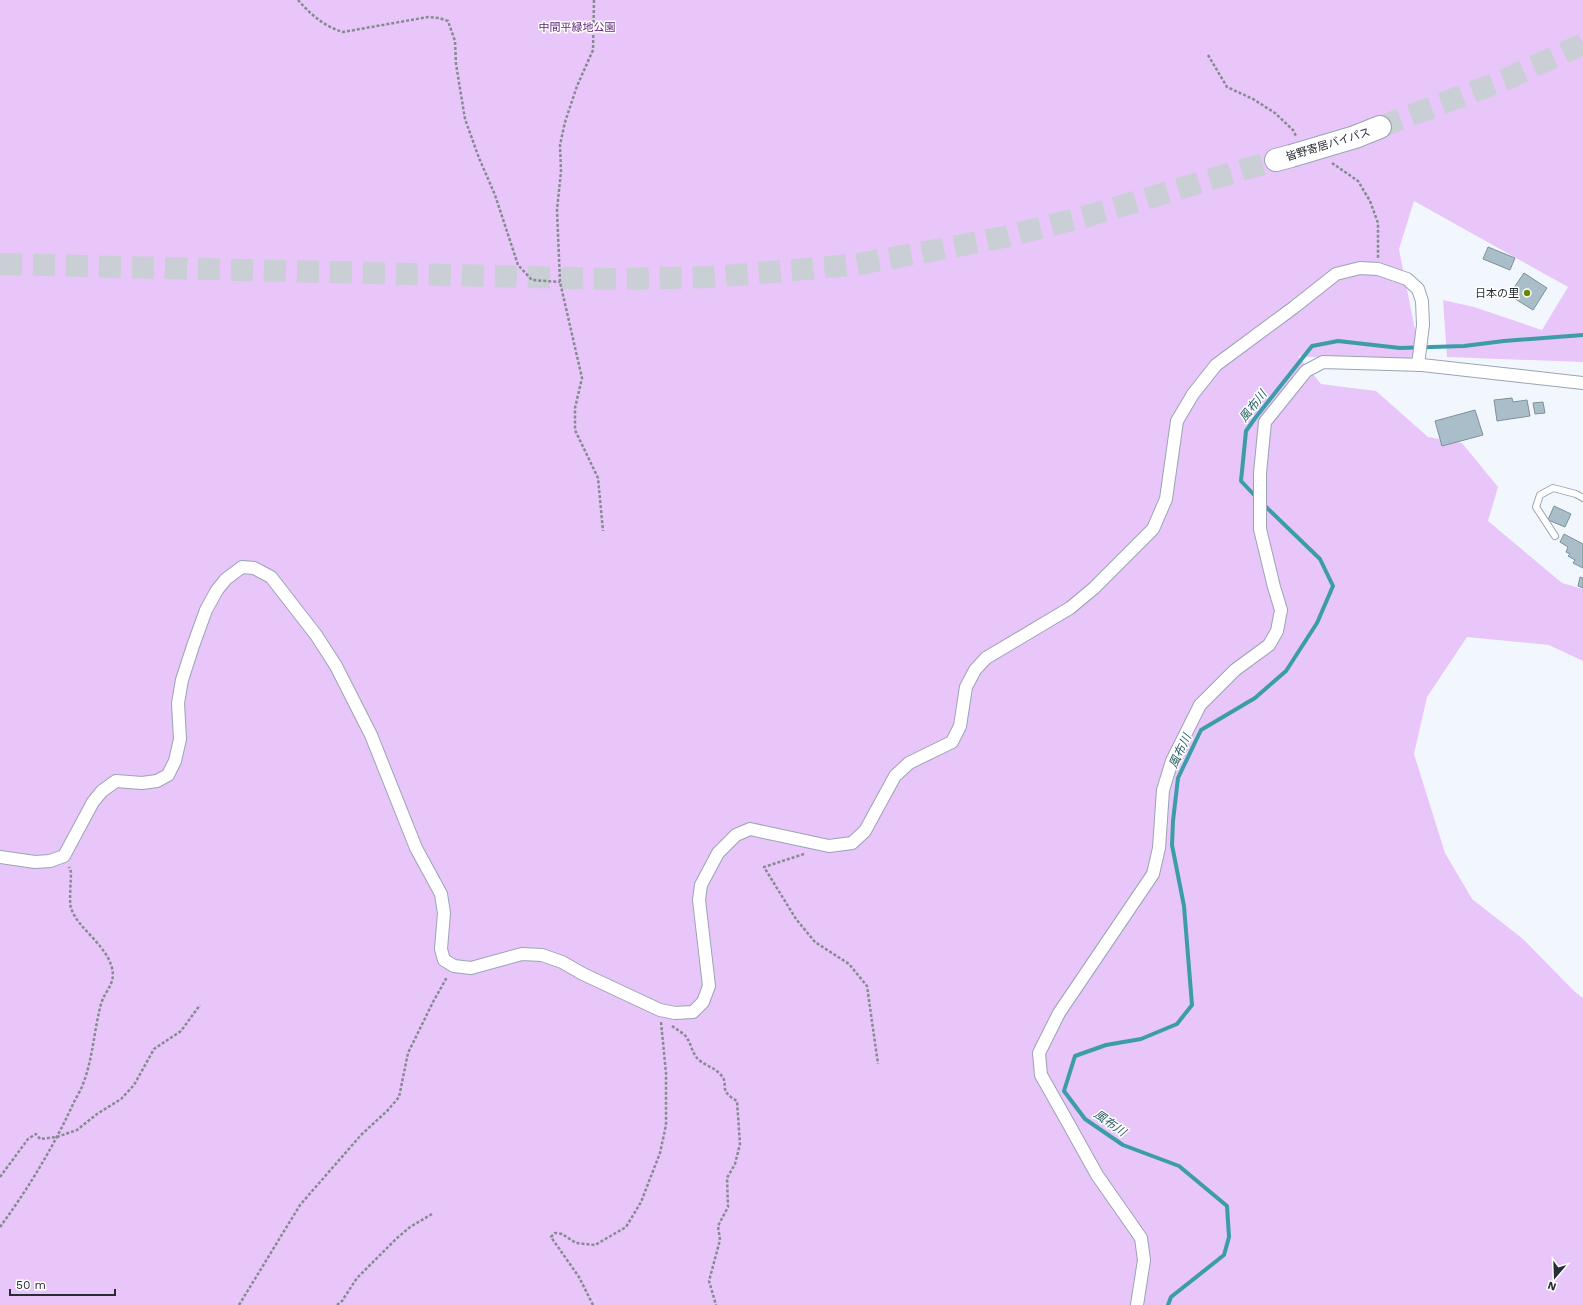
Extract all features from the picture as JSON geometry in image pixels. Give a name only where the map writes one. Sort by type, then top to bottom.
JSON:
[{"type":"highway","name":"皆野寄居バイパス","points":[[1284,158],[1380,128]]},
{"type":"street","points":[[0,857],[35,862],[50,862],[64,856],[93,802],[102,791],[116,781],[142,783],[157,781],[168,775],[175,761],[180,739],[178,703],[182,680],[206,610],[217,590],[226,579],[242,567],[254,568],[271,577],[316,635],[336,666],[371,735],[416,848],[441,894],[444,913],[441,949],[444,960],[454,966],[472,968],[522,954],[542,955],[562,962],[660,1016],[675,1012],[693,1012],[703,1002],[709,986],[699,900],[701,885],[718,853],[736,835],[750,830],[829,846],[852,842],[865,831],[895,776],[909,763],[952,742],[960,726],[966,688],[975,670],[986,658],[1070,608],[1094,588],[1153,529],[1166,499],[1177,421],[1193,394],[1216,365],[1336,274],[1360,268],[1378,269],[1407,279],[1418,289],[1422,301],[1423,325],[1418,365]]},
{"type":"street","points":[[1137,1305],[1144,1260],[1142,1238],[1097,1175],[1067,1122],[1041,1075],[1039,1053],[1058,1013],[1153,874],[1159,848],[1163,790],[1172,761],[1200,705],[1235,670],[1269,645],[1277,631],[1281,610],[1260,529],[1260,473],[1265,422],[1306,371],[1323,362],[1418,365],[1583,383]]},
{"type":"lane","points":[[1555,536],[1536,508],[1540,494],[1553,488],[1576,494],[1583,498]]},
{"type":"path","points":[[298,0],[306,10],[331,28],[343,32],[428,17],[448,20],[455,41],[456,64],[465,119],[479,158],[495,195],[518,265],[532,280],[560,282]]},
{"type":"path","points":[[594,0],[593,50],[565,122],[560,145],[557,210],[560,282],[582,378],[576,408],[576,430],[598,478],[603,530]]},
{"type":"path","points":[[829,846],[764,867],[796,919],[815,942],[849,964],[867,986],[878,1064]]},
{"type":"path","points":[[0,1227],[13,1210],[57,1137],[83,1085],[90,1064],[102,1002],[113,980],[112,967],[108,958],[100,945],[76,918],[71,908],[71,872],[64,856]]},
{"type":"path","points":[[239,1305],[300,1205],[361,1135],[388,1110],[399,1097],[408,1053],[433,1002],[454,966]]},
{"type":"path","points":[[0,1177],[28,1138],[36,1134],[40,1139],[57,1137],[77,1130],[97,1114],[120,1099],[134,1085],[154,1049],[181,1031],[200,1005]]},
{"type":"path","points":[[660,1016],[666,1023]]},
{"type":"path","points":[[593,1305],[580,1277],[551,1237],[555,1233],[562,1234],[576,1243],[595,1245],[626,1228],[641,1202],[660,1153],[666,1125],[666,1073],[660,1016]]},
{"type":"path","points":[[670,1024],[688,1039],[692,1050],[698,1059],[720,1073],[724,1080],[724,1091],[729,1097],[737,1101],[740,1144],[735,1164],[727,1178],[728,1207],[718,1226],[720,1240],[709,1282],[716,1305]]},
{"type":"path","points":[[337,1305],[342,1301],[357,1278],[396,1239],[410,1227],[432,1214]]},
{"type":"green space","name":"中間平緑地公園","points":[[0,0],[1583,0],[1583,362],[1447,357],[1443,300],[1474,307],[1542,330],[1568,287],[1414,201],[1399,249],[1422,365],[1298,356],[1321,384],[1376,391],[1428,437],[1462,443],[1498,487],[1488,521],[1562,583],[1583,589],[1583,661],[1549,645],[1467,637],[1427,697],[1414,754],[1445,853],[1472,899],[1523,939],[1575,992],[1583,998],[1583,1305],[0,1305]]},
{"type":"building","points":[[1488,247],[1515,258],[1510,270],[1483,259]]},
{"type":"building","points":[[1524,273],[1547,288],[1533,310],[1509,295]]},
{"type":"building","points":[[1512,398],[1513,402],[1527,400],[1530,416],[1497,421],[1494,400]]},
{"type":"building","points":[[1543,402],[1545,413],[1535,414],[1533,403]]},
{"type":"building","points":[[1475,410],[1483,435],[1442,446],[1435,421]]},
{"type":"building","points":[[1554,506],[1571,514],[1565,527],[1548,520]]},
{"type":"building","points":[[1564,534],[1583,544],[1583,568],[1573,563],[1575,560],[1568,556],[1570,554],[1566,552],[1568,547],[1560,542]]},
{"type":"building","points":[[1580,577],[1583,578],[1583,588],[1578,586]]},
{"type":"waterway","name":"風布川","points":[[1257,498],[1241,481],[1246,431],[1312,346],[1338,341],[1400,348],[1464,346],[1504,341],[1583,335]]},
{"type":"waterway","name":"風布川","points":[[1168,1305],[1171,1297],[1224,1255],[1229,1237],[1227,1206],[1179,1166],[1123,1145],[1085,1119],[1064,1091],[1075,1056],[1106,1045],[1141,1039],[1177,1024],[1192,1005],[1184,906],[1172,845],[1178,778],[1201,730],[1255,698],[1286,671],[1317,623],[1333,586],[1320,559],[1262,503]]},
{"type":"tunnel","points":[[1380,127],[1504,80],[1583,44]]},
{"type":"tunnel","points":[[0,264],[614,279],[713,277],[853,265],[1004,237],[1091,215],[1276,160]]},
{"type":"place","name":"日本の里","points":[[1527,293]]}]
